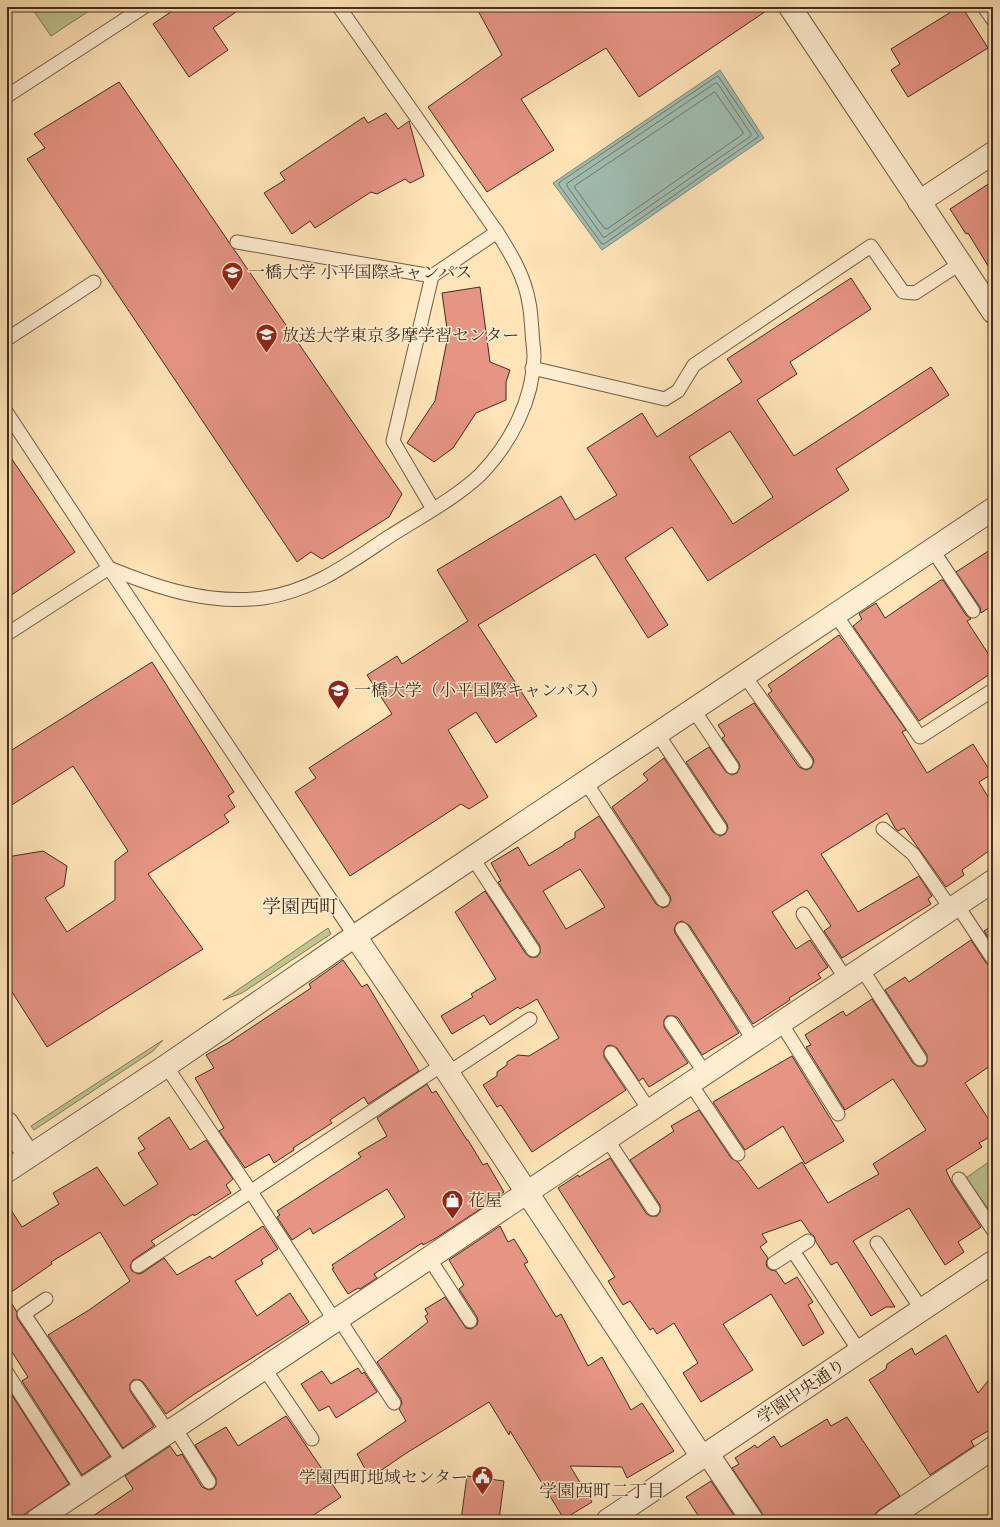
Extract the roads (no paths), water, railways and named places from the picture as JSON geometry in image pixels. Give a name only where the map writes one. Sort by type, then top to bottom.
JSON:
[{"type":"street","points":[[790,7],[993,312]]},
{"type":"street","points":[[920,202],[993,153]]},
{"type":"street","points":[[7,1171],[166,1066],[472,857],[993,509]]},
{"type":"street","points":[[37,1520],[993,881]]},
{"type":"street","points":[[355,936],[705,1456],[752,1520]]},
{"type":"street","points":[[7,1123],[29,1156]]},
{"type":"street","name":"学園中央通り","points":[[608,1520],[993,1262]]},
{"type":"street","points":[[886,1520],[993,1448]]},
{"type":"lane","points":[[7,96],[144,7]]},
{"type":"lane","points":[[109,568],[180,594],[235,600],[287,594],[311,585],[339,570],[460,491],[479,475],[512,435],[530,385],[534,357],[529,303],[517,267],[497,232],[339,7]]},
{"type":"lane","points":[[984,7],[993,20]]},
{"type":"lane","points":[[433,509],[393,441],[432,276],[497,232]]},
{"type":"lane","points":[[237,242],[432,276]]},
{"type":"lane","points":[[532,368],[665,399],[678,391],[694,365],[871,246],[903,292],[915,293],[961,264]]},
{"type":"lane","points":[[7,339],[94,282]]},
{"type":"lane","points":[[7,413],[355,936]]},
{"type":"lane","points":[[932,549],[974,611]]},
{"type":"lane","points":[[7,634],[109,568]]},
{"type":"lane","points":[[835,614],[920,737],[993,690]]},
{"type":"lane","points":[[744,675],[806,762]]},
{"type":"lane","points":[[693,709],[732,768]]},
{"type":"lane","points":[[657,733],[720,828]]},
{"type":"lane","points":[[585,782],[663,900]]},
{"type":"lane","points":[[883,829],[913,854],[993,959]]},
{"type":"lane","points":[[472,857],[534,950]]},
{"type":"lane","points":[[803,914],[854,974],[920,1059]]},
{"type":"lane","points":[[682,929],[754,1041]]},
{"type":"lane","points":[[138,1266],[251,1192],[445,1069],[530,1019]]},
{"type":"lane","points":[[671,1023],[738,1154]]},
{"type":"lane","points":[[781,1023],[838,1114]]},
{"type":"lane","points":[[611,1053],[650,1111]]},
{"type":"lane","points":[[166,1066],[394,1403]]},
{"type":"lane","points":[[607,1139],[653,1209]]},
{"type":"lane","points":[[959,1179],[993,1230]]},
{"type":"lane","points":[[774,1263],[808,1241]]},
{"type":"lane","points":[[876,1243],[922,1310]]},
{"type":"lane","points":[[793,1251],[860,1352]]},
{"type":"lane","points":[[429,1258],[470,1322]]},
{"type":"lane","points":[[46,1299],[24,1314],[123,1462]]},
{"type":"lane","points":[[264,1368],[312,1439]]},
{"type":"lane","points":[[7,1373],[82,1490]]},
{"type":"lane","points":[[137,1387],[172,1430],[209,1482]]},
{"type":"water","points":[[720,70],[764,138],[602,250],[553,183]]},
{"type":"place","name":"一橋大学 小平国際キャンパス","points":[[232,292]]},
{"type":"place","name":"放送大学東京多摩学習センター","points":[[266,354]]},
{"type":"place","name":"一橋大学（小平国際キャンパス）","points":[[338,710]]},
{"type":"place","name":"花屋","points":[[452,1220]]},
{"type":"place","name":"学園西町地域センター","points":[[483,1496]]},
{"type":"district","name":"学園西町","points":[[300,906]]},
{"type":"district","name":"学園西町二丁目","points":[[602,1491]]}]
